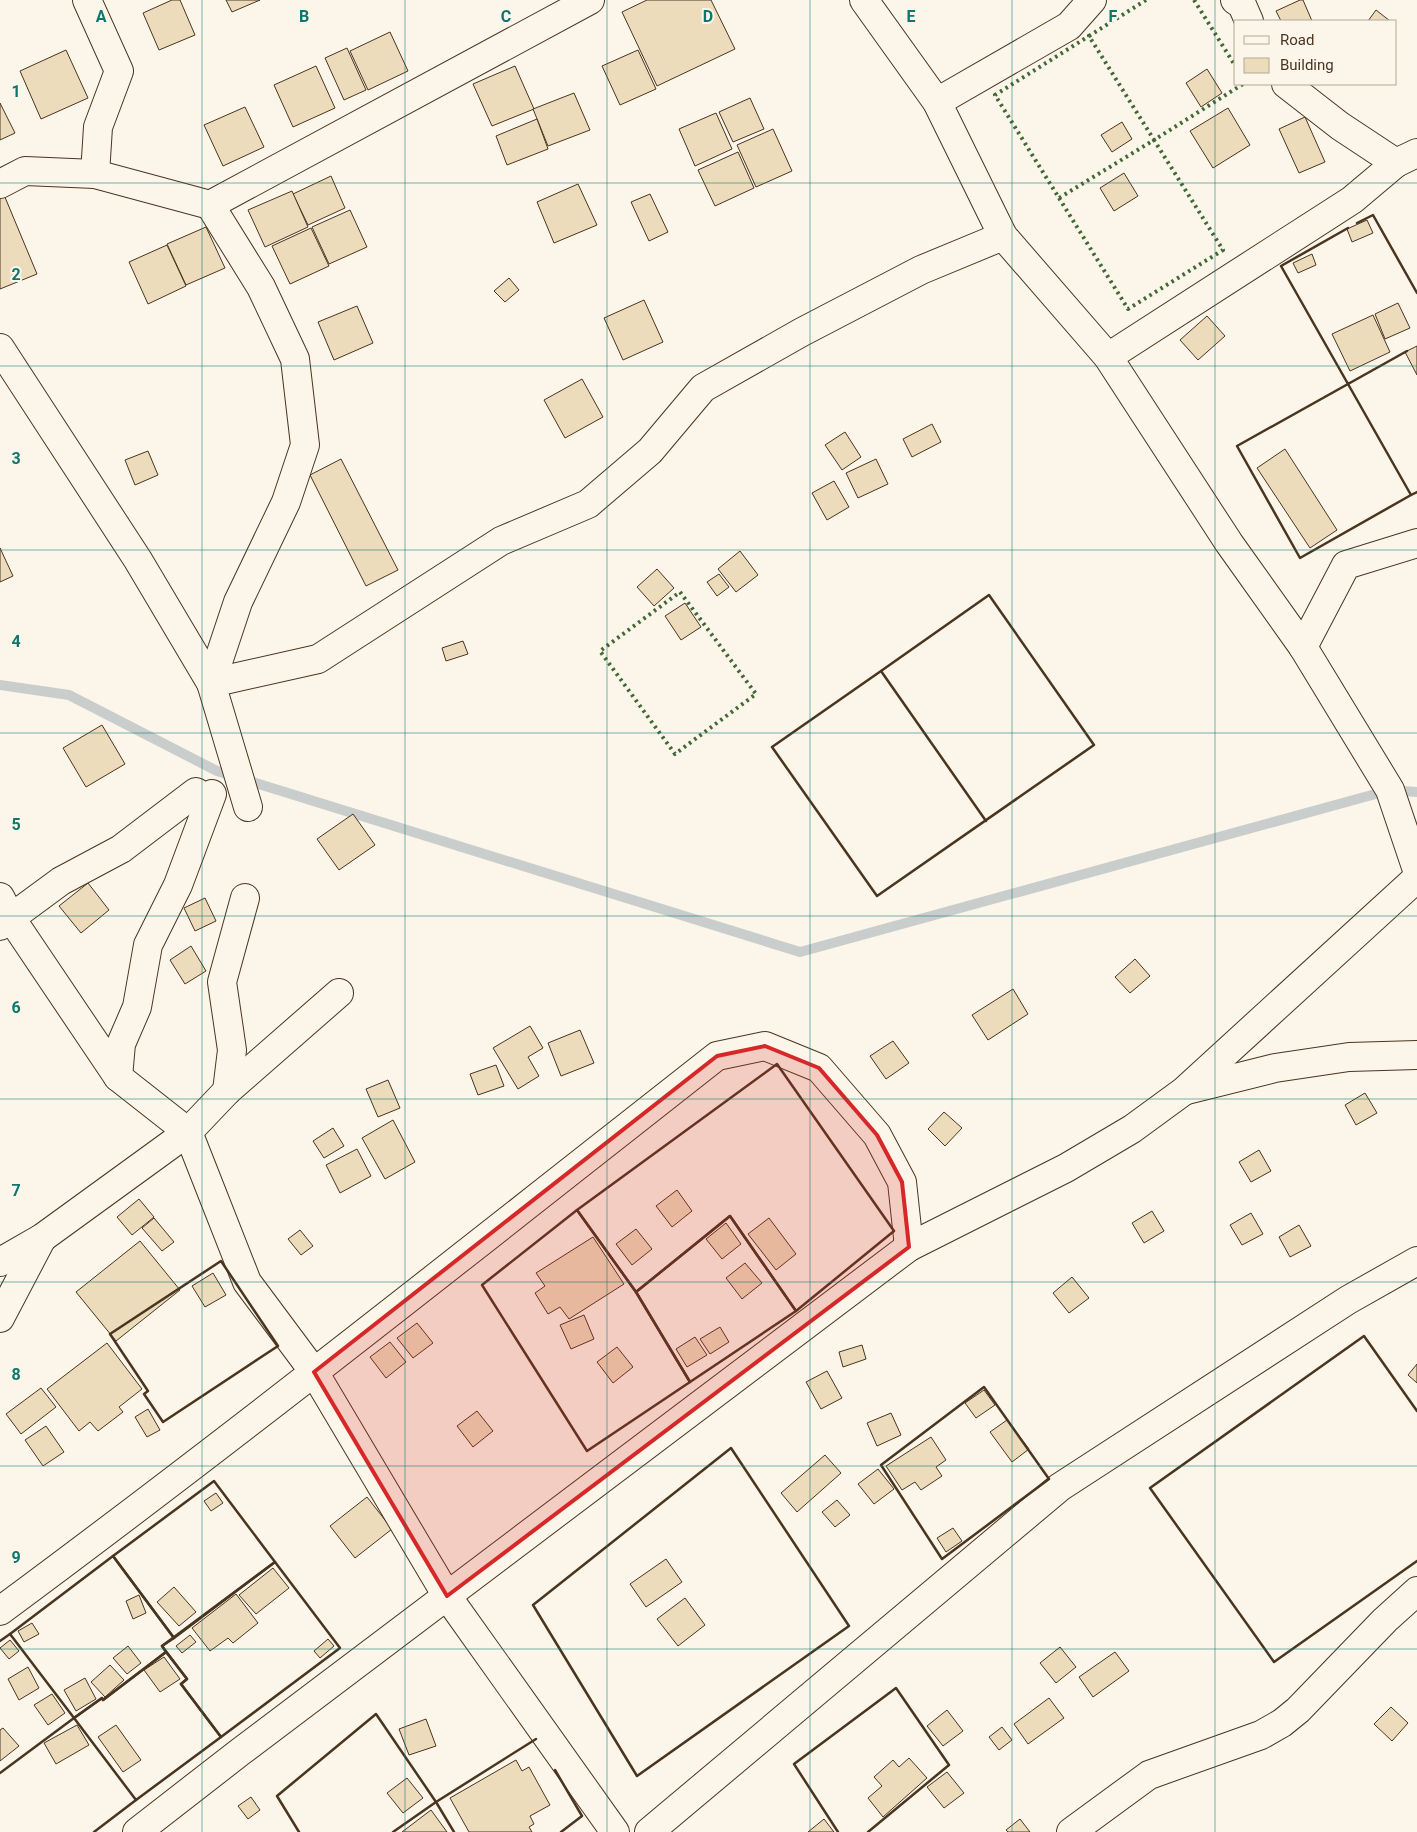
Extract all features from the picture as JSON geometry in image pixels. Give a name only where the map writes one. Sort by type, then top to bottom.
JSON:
[{"type":"street","points":[[87,0],[119,71],[98,127],[95,174]]},
{"type":"street","points":[[210,205],[590,0]]},
{"type":"street","points":[[864,0],[937,102],[1003,236],[1108,357],[1229,543],[1303,647],[1390,790],[1417,870]]},
{"type":"street","points":[[937,102],[1069,26],[1092,0]]},
{"type":"street","points":[[1235,0],[1242,5],[1249,20]]},
{"type":"street","points":[[1108,357],[1352,200],[1407,158],[1340,126],[1287,85]]},
{"type":"street","points":[[0,184],[25,171],[95,174],[210,205],[261,287],[295,359],[305,446],[286,502],[238,602],[211,683]]},
{"type":"street","points":[[211,683],[318,659],[501,542],[588,504],[650,451],[702,388],[802,332],[920,270],[1003,236]]},
{"type":"street","points":[[0,348],[138,560],[211,683],[248,807]]},
{"type":"street","points":[[1303,647],[1346,565],[1417,544]]},
{"type":"street","points":[[118,1078],[121,1044],[137,1007],[148,945],[178,885],[204,793],[121,849],[4,914],[118,1078],[188,1132],[247,1282],[314,1372],[447,1596],[615,1832]]},
{"type":"street","points":[[138,1832],[240,1752],[909,1247],[1066,1168],[1132,1129],[1184,1091],[1417,878]]},
{"type":"street","points":[[226,1091],[232,1050],[222,982],[245,898]]},
{"type":"street","points":[[0,1262],[42,1238],[188,1132],[226,1091],[339,993]]},
{"type":"street","points":[[0,1610],[88,1546],[314,1372],[717,1056],[765,1046],[819,1068],[877,1135],[902,1182],[909,1247]]},
{"type":"street","points":[[1184,1091],[1275,1068],[1349,1057],[1417,1056]]},
{"type":"street","points":[[0,1318],[42,1238]]},
{"type":"street","points":[[649,1832],[1060,1487],[1348,1300],[1417,1261]]},
{"type":"street","points":[[1071,1832],[1149,1775],[1260,1735],[1282,1723],[1298,1710],[1385,1620],[1417,1591]]},
{"type":"highlighted area","points":[[765,1046],[819,1068],[877,1135],[902,1182],[909,1247],[447,1596],[314,1372],[717,1056]]},
{"type":"building","points":[[172,0],[180,0],[195,35],[159,50],[143,13]]},
{"type":"building","points":[[226,0],[260,0],[232,12]]},
{"type":"building","points":[[647,0],[711,0],[735,49],[657,86],[622,12]]},
{"type":"building","points":[[1303,0],[1312,20],[1280,20],[1276,11]]},
{"type":"building","points":[[1376,10],[1389,20],[1369,20]]},
{"type":"building","points":[[390,32],[408,71],[368,90],[350,51]]},
{"type":"building","points":[[347,48],[366,90],[344,100],[325,58]]},
{"type":"building","points":[[66,50],[88,98],[41,119],[20,71]]},
{"type":"building","points":[[638,50],[656,89],[620,105],[602,66]]},
{"type":"building","points":[[316,66],[335,108],[293,127],[274,85]]},
{"type":"building","points":[[515,66],[534,109],[492,126],[473,84]]},
{"type":"building","points":[[1207,69],[1222,93],[1201,107],[1186,83]]},
{"type":"building","points":[[574,93],[590,130],[548,146],[533,109]]},
{"type":"building","points":[[750,98],[764,129],[733,142],[719,112]]},
{"type":"building","points":[[0,103],[15,133],[0,140]]},
{"type":"building","points":[[245,107],[264,147],[223,166],[204,125]]},
{"type":"building","points":[[1228,108],[1250,145],[1213,168],[1190,131]]},
{"type":"building","points":[[716,113],[732,149],[695,166],[679,129]]},
{"type":"building","points":[[1305,117],[1325,162],[1299,173],[1279,129]]},
{"type":"building","points":[[537,119],[548,149],[507,165],[496,136]]},
{"type":"building","points":[[1122,122],[1132,139],[1112,152],[1101,135]]},
{"type":"building","points":[[773,129],[792,171],[756,187],[737,145]]},
{"type":"building","points":[[738,152],[754,188],[715,206],[698,170]]},
{"type":"building","points":[[1124,173],[1138,196],[1114,211],[1100,188]]},
{"type":"building","points":[[331,176],[345,208],[308,225],[293,194]]},
{"type":"building","points":[[578,184],[597,225],[554,243],[537,202]]},
{"type":"building","points":[[2,190],[37,274],[0,289],[0,191]]},
{"type":"building","points":[[292,191],[308,227],[265,247],[248,210]]},
{"type":"building","points":[[650,194],[668,232],[649,241],[631,202]]},
{"type":"building","points":[[350,210],[367,247],[329,264],[312,227]]},
{"type":"building","points":[[1367,220],[1373,233],[1352,242],[1347,229]]},
{"type":"building","points":[[206,227],[225,268],[186,285],[167,244]]},
{"type":"building","points":[[311,228],[329,266],[290,284],[272,246]]},
{"type":"building","points":[[167,245],[186,286],[148,304],[129,262]]},
{"type":"building","points":[[1312,254],[1316,265],[1298,273],[1293,263]]},
{"type":"building","points":[[509,278],[519,290],[505,302],[494,291]]},
{"type":"building","points":[[644,300],[663,342],[623,360],[604,318]]},
{"type":"building","points":[[1398,303],[1410,328],[1385,339],[1375,314]]},
{"type":"building","points":[[357,306],[373,343],[334,360],[318,322]]},
{"type":"building","points":[[1373,315],[1390,352],[1350,371],[1332,334]]},
{"type":"building","points":[[1207,316],[1225,336],[1198,360],[1180,340]]},
{"type":"building","points":[[1417,346],[1417,375],[1405,352]]},
{"type":"building","points":[[582,379],[603,417],[565,438],[544,400]]},
{"type":"building","points":[[932,424],[941,442],[912,457],[903,439]]},
{"type":"building","points":[[845,432],[861,457],[842,470],[825,445]]},
{"type":"building","points":[[1285,449],[1337,530],[1310,548],[1257,468]]},
{"type":"building","points":[[148,451],[158,475],[135,485],[125,460]]},
{"type":"building","points":[[341,459],[398,570],[366,586],[310,475]]},
{"type":"building","points":[[876,459],[888,484],[858,498],[846,473]]},
{"type":"building","points":[[834,481],[849,507],[827,520],[812,493]]},
{"type":"building","points":[[0,548],[13,576],[0,582]]},
{"type":"building","points":[[740,551],[758,575],[736,592],[718,569]]},
{"type":"building","points":[[657,569],[674,588],[654,606],[637,587]]},
{"type":"building","points":[[719,574],[729,587],[717,596],[707,582]]},
{"type":"building","points":[[685,603],[701,627],[681,640],[665,616]]},
{"type":"building","points":[[463,641],[468,654],[446,661],[442,648]]},
{"type":"building","points":[[102,725],[125,764],[86,787],[63,748]]},
{"type":"building","points":[[353,814],[375,845],[339,870],[317,839]]},
{"type":"building","points":[[88,883],[109,910],[81,933],[59,906]]},
{"type":"building","points":[[205,898],[216,921],[195,931],[184,908]]},
{"type":"building","points":[[191,946],[206,971],[185,984],[170,960]]},
{"type":"building","points":[[1135,959],[1150,976],[1130,993],[1115,977]]},
{"type":"building","points":[[1013,989],[1028,1014],[988,1040],[972,1015]]},
{"type":"building","points":[[530,1026],[543,1048],[528,1057],[539,1076],[518,1089],[493,1048]]},
{"type":"building","points":[[580,1030],[594,1063],[561,1076],[548,1043]]},
{"type":"building","points":[[893,1041],[909,1063],[886,1079],[870,1056]]},
{"type":"building","points":[[496,1065],[504,1086],[478,1095],[470,1074]]},
{"type":"building","points":[[388,1080],[400,1108],[378,1117],[366,1089]]},
{"type":"building","points":[[1365,1093],[1377,1113],[1356,1125],[1345,1105]]},
{"type":"building","points":[[944,1112],[962,1128],[945,1146],[928,1129]]},
{"type":"building","points":[[393,1120],[415,1162],[385,1179],[362,1138]]},
{"type":"building","points":[[333,1128],[344,1146],[324,1158],[313,1141]]},
{"type":"building","points":[[357,1149],[371,1176],[340,1193],[326,1165]]},
{"type":"building","points":[[1259,1150],[1271,1171],[1251,1182],[1239,1162]]},
{"type":"building","points":[[677,1190],[692,1211],[672,1227],[656,1206]]},
{"type":"building","points":[[139,1199],[154,1217],[132,1235],[117,1217]]},
{"type":"building","points":[[1152,1211],[1164,1231],[1144,1243],[1132,1223]]},
{"type":"building","points":[[1251,1213],[1263,1234],[1242,1245],[1230,1225]]},
{"type":"building","points":[[154,1218],[174,1242],[162,1251],[142,1228]]},
{"type":"building","points":[[769,1218],[796,1254],[776,1270],[748,1234]]},
{"type":"building","points":[[726,1223],[741,1244],[722,1259],[706,1239]]},
{"type":"building","points":[[1299,1225],[1311,1246],[1290,1257],[1279,1237]]},
{"type":"building","points":[[636,1229],[652,1249],[632,1265],[616,1244]]},
{"type":"building","points":[[300,1230],[313,1246],[301,1255],[288,1239]]},
{"type":"building","points":[[593,1237],[624,1284],[569,1319],[560,1307],[548,1314],[535,1293],[545,1286],[536,1273]]},
{"type":"building","points":[[140,1241],[180,1290],[116,1341],[76,1292]]},
{"type":"building","points":[[745,1263],[762,1283],[742,1299],[726,1278]]},
{"type":"building","points":[[213,1273],[226,1295],[205,1307],[192,1286]]},
{"type":"building","points":[[1072,1277],[1089,1298],[1069,1313],[1053,1293]]},
{"type":"building","points":[[584,1315],[594,1339],[571,1349],[560,1325]]},
{"type":"building","points":[[417,1323],[433,1343],[413,1358],[397,1338]]},
{"type":"building","points":[[720,1327],[729,1342],[710,1354],[700,1339]]},
{"type":"building","points":[[695,1337],[707,1355],[687,1367],[676,1349]]},
{"type":"building","points":[[390,1342],[406,1362],[386,1378],[370,1357]]},
{"type":"building","points":[[107,1343],[142,1389],[119,1407],[123,1412],[98,1431],[90,1422],[79,1431],[47,1389]]},
{"type":"building","points":[[862,1345],[866,1359],[843,1367],[839,1352]]},
{"type":"building","points":[[617,1347],[633,1367],[613,1383],[597,1362]]},
{"type":"building","points":[[1417,1364],[1417,1383],[1408,1375]]},
{"type":"building","points":[[827,1371],[842,1398],[821,1409],[806,1382]]},
{"type":"building","points":[[41,1388],[56,1407],[21,1434],[6,1414]]},
{"type":"building","points":[[984,1390],[995,1405],[976,1418],[965,1403]]},
{"type":"building","points":[[148,1409],[160,1430],[147,1437],[135,1417]]},
{"type":"building","points":[[477,1411],[493,1431],[473,1447],[457,1426]]},
{"type":"building","points":[[891,1413],[901,1435],[877,1446],[867,1423]]},
{"type":"building","points":[[1007,1420],[1029,1449],[1012,1462],[990,1432]]},
{"type":"building","points":[[46,1426],[64,1452],[43,1466],[25,1440]]},
{"type":"building","points":[[931,1437],[946,1460],[936,1467],[942,1476],[921,1490],[915,1482],[902,1490],[886,1466]]},
{"type":"building","points":[[825,1455],[841,1473],[797,1512],[781,1493]]},
{"type":"building","points":[[878,1469],[894,1489],[874,1504],[858,1484]]},
{"type":"building","points":[[216,1493],[223,1503],[211,1511],[204,1501]]},
{"type":"building","points":[[367,1497],[392,1529],[355,1558],[330,1526]]},
{"type":"building","points":[[837,1500],[850,1515],[835,1527],[822,1512]]},
{"type":"building","points":[[953,1528],[962,1541],[946,1552],[937,1538]]},
{"type":"building","points":[[666,1559],[682,1582],[646,1607],[630,1584]]},
{"type":"building","points":[[273,1568],[289,1588],[256,1614],[239,1595]]},
{"type":"building","points":[[174,1587],[196,1612],[179,1626],[157,1602]]},
{"type":"building","points":[[236,1594],[258,1623],[233,1643],[228,1638],[210,1651],[192,1628]]},
{"type":"building","points":[[139,1595],[146,1613],[133,1619],[126,1601]]},
{"type":"building","points":[[685,1598],[705,1625],[678,1646],[657,1619]]},
{"type":"building","points":[[32,1623],[39,1634],[24,1642],[18,1631]]},
{"type":"building","points":[[190,1635],[196,1642],[182,1653],[176,1646]]},
{"type":"building","points":[[328,1639],[334,1646],[320,1658],[314,1651]]},
{"type":"building","points":[[10,1640],[19,1651],[9,1659],[0,1648]]},
{"type":"building","points":[[128,1646],[141,1663],[127,1674],[113,1658]]},
{"type":"building","points":[[1060,1647],[1076,1667],[1056,1683],[1040,1663]]},
{"type":"building","points":[[1115,1652],[1129,1671],[1093,1697],[1079,1677]]},
{"type":"building","points":[[164,1657],[180,1679],[160,1692],[144,1670]]},
{"type":"building","points":[[110,1665],[124,1680],[105,1697],[91,1682]]},
{"type":"building","points":[[28,1667],[39,1688],[19,1700],[8,1679]]},
{"type":"building","points":[[85,1678],[96,1699],[76,1711],[64,1690]]},
{"type":"building","points":[[52,1694],[65,1713],[48,1725],[34,1705]]},
{"type":"building","points":[[1049,1698],[1064,1718],[1028,1744],[1014,1724]]},
{"type":"building","points":[[1391,1707],[1408,1723],[1392,1741],[1374,1724]]},
{"type":"building","points":[[947,1710],[963,1731],[943,1746],[927,1726]]},
{"type":"building","points":[[426,1719],[436,1746],[409,1755],[399,1729]]},
{"type":"building","points":[[77,1725],[89,1745],[56,1764],[44,1743]]},
{"type":"building","points":[[116,1725],[141,1760],[123,1772],[98,1737]]},
{"type":"building","points":[[1002,1727],[1012,1740],[999,1750],[989,1737]]},
{"type":"building","points":[[3,1728],[19,1746],[0,1761],[0,1730]]},
{"type":"building","points":[[909,1758],[927,1778],[883,1817],[868,1798],[882,1786],[874,1777],[893,1760],[899,1767]]},
{"type":"building","points":[[516,1760],[522,1771],[529,1767],[550,1805],[530,1816],[534,1824],[529,1827],[532,1832],[469,1832],[450,1798]]},
{"type":"building","points":[[947,1772],[964,1793],[944,1808],[927,1787]]},
{"type":"building","points":[[407,1778],[423,1798],[403,1813],[387,1793]]},
{"type":"building","points":[[251,1797],[260,1810],[248,1819],[238,1806]]},
{"type":"building","points":[[431,1810],[447,1832],[402,1832]]},
{"type":"building","points":[[824,1819],[834,1832],[808,1832]]},
{"type":"building","points":[[1020,1819],[1030,1832],[1008,1832],[1006,1830]]},
{"type":"waterway","points":[[0,685],[69,695],[217,771],[800,952],[1390,790],[1417,792]]},
{"type":"hedge","points":[[1146,0],[1089,36],[1154,140],[1241,85]]},
{"type":"hedge","points":[[1194,0],[1234,64]]},
{"type":"hedge","points":[[1059,198],[1128,309],[1223,250],[1154,140],[1059,198],[995,95],[1089,36]]},
{"type":"hedge","points":[[680,592],[756,694],[675,754],[600,651],[680,592]]},
{"type":"wall","points":[[1357,223],[1373,215],[1417,293]]},
{"type":"wall","points":[[1348,228],[1281,266],[1348,384]]},
{"type":"wall","points":[[1407,351],[1237,446],[1300,558],[1411,495]]},
{"type":"wall","points":[[1349,383],[1411,495],[1417,492]]},
{"type":"wall","points":[[986,821],[881,671],[772,747],[877,896],[1094,745],[989,595],[881,671],[986,821]]},
{"type":"wall","points":[[777,1064],[894,1231],[796,1311],[730,1216],[636,1292],[577,1210],[777,1064]]},
{"type":"wall","points":[[577,1210],[636,1292],[690,1382],[587,1451],[482,1285],[577,1210]]},
{"type":"wall","points":[[730,1216],[796,1311],[690,1382],[636,1292],[730,1216]]},
{"type":"wall","points":[[221,1261],[278,1346],[163,1422],[144,1394],[148,1391],[110,1334],[221,1261]]},
{"type":"wall","points":[[1417,1411],[1364,1336],[1150,1488],[1274,1662],[1417,1561]]},
{"type":"wall","points":[[984,1387],[1049,1479],[942,1559],[881,1465],[984,1387]]},
{"type":"wall","points":[[731,1448],[849,1626],[637,1776],[533,1605],[731,1448]]},
{"type":"wall","points":[[214,1481],[275,1562],[174,1638],[113,1556],[214,1481]]},
{"type":"wall","points":[[113,1556],[174,1638],[162,1646],[166,1652],[103,1700],[102,1698],[74,1718],[10,1634],[113,1556]]},
{"type":"wall","points":[[275,1562],[340,1648],[221,1737],[181,1684],[187,1679],[162,1646],[275,1562]]},
{"type":"wall","points":[[0,1641],[10,1634]]},
{"type":"wall","points":[[166,1652],[187,1679],[181,1684],[221,1737],[136,1800],[74,1718],[102,1698],[103,1700],[166,1652]]},
{"type":"wall","points":[[838,1832],[794,1764],[896,1688],[949,1765],[868,1832]]},
{"type":"wall","points":[[299,1832],[277,1796],[376,1714],[436,1802],[393,1832]]},
{"type":"wall","points":[[0,1773],[74,1718]]},
{"type":"wall","points":[[454,1832],[436,1802],[536,1739]]},
{"type":"wall","points":[[555,1770],[582,1816],[561,1832]]},
{"type":"wall","points":[[94,1832],[136,1800]]}]
